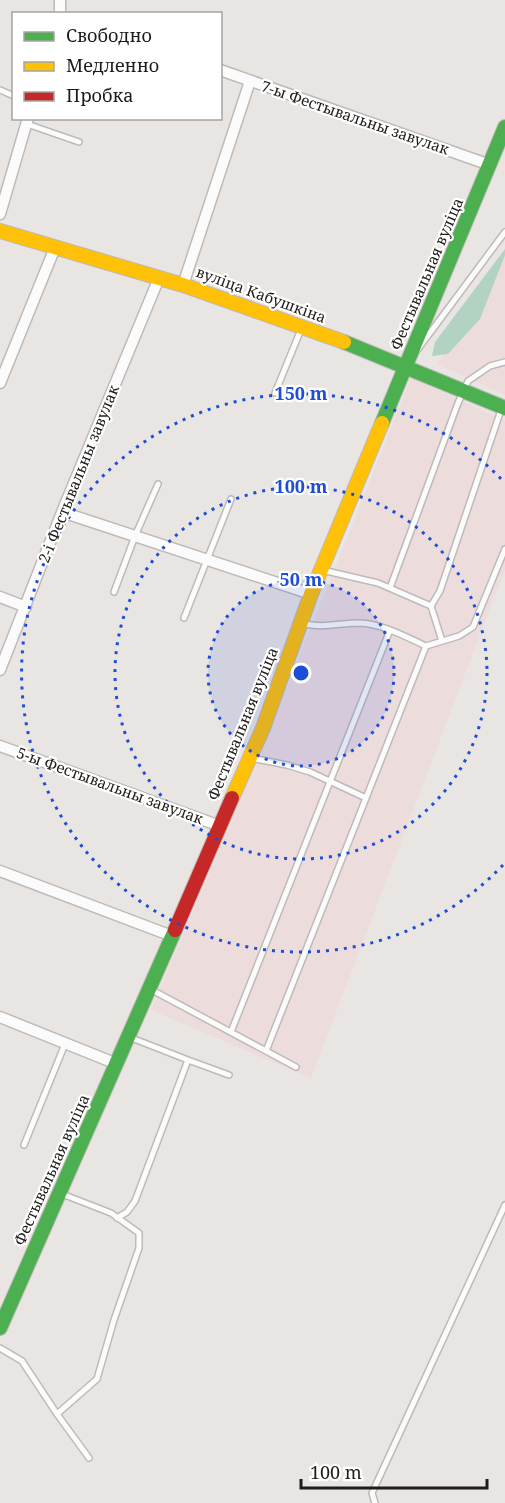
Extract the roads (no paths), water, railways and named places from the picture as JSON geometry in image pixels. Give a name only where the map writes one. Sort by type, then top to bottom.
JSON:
[{"type":"street","name":"7-ы Фестывальны завулак","points":[[222,71],[490,165]]},
{"type":"street","points":[[183,285],[250,81]]},
{"type":"street","points":[[0,214],[28,121]]},
{"type":"street","name":"Фестывальная вуліца","points":[[0,1328],[61,1194],[263,728],[311,594],[505,127]]},
{"type":"street","name":"вуліца Кабушкіна","points":[[0,231],[54,250],[183,285],[406,365],[503,407]]},
{"type":"street","points":[[0,383],[54,250]]},
{"type":"street","name":"2-і Фестывальны завулак","points":[[0,670],[62,512],[159,278]]},
{"type":"street","points":[[0,351],[11,356]]},
{"type":"street","points":[[62,512],[311,594]]},
{"type":"street","points":[[0,597],[26,607]]},
{"type":"street","name":"5-ы Фестывальны завулак","points":[[0,746],[220,826]]},
{"type":"street","points":[[0,871],[172,936]]},
{"type":"street","points":[[0,1017],[117,1064]]},
{"type":"lane","points":[[28,121],[79,142]]},
{"type":"lane","points":[[406,365],[505,232]]},
{"type":"lane","points":[[274,393],[302,327]]},
{"type":"lane","points":[[390,588],[468,381],[490,366],[505,362]]},
{"type":"lane","points":[[442,641],[431,606],[440,591],[503,407]]},
{"type":"lane","points":[[114,592],[158,484]]},
{"type":"lane","points":[[184,618],[231,500]]},
{"type":"lane","points":[[301,622],[314,626],[360,623],[390,630],[426,646],[459,636],[473,627],[505,549]]},
{"type":"lane","points":[[321,570],[378,583],[431,606]]},
{"type":"lane","points":[[231,1032],[390,630]]},
{"type":"lane","points":[[266,1051],[426,646]]},
{"type":"lane","points":[[250,758],[287,765],[331,781],[366,798]]},
{"type":"lane","points":[[149,989],[296,1067]]},
{"type":"lane","points":[[128,1037],[229,1075]]},
{"type":"lane","points":[[24,1145],[66,1044]]},
{"type":"lane","points":[[117,1218],[127,1212],[135,1201],[188,1060]]},
{"type":"lane","points":[[57,1414],[97,1379],[114,1320],[139,1248],[139,1233],[111,1213],[61,1194]]},
{"type":"lane","points":[[375,1503],[372,1493],[505,1205]]},
{"type":"lane","points":[[0,1348],[22,1361],[89,1458]]}]
